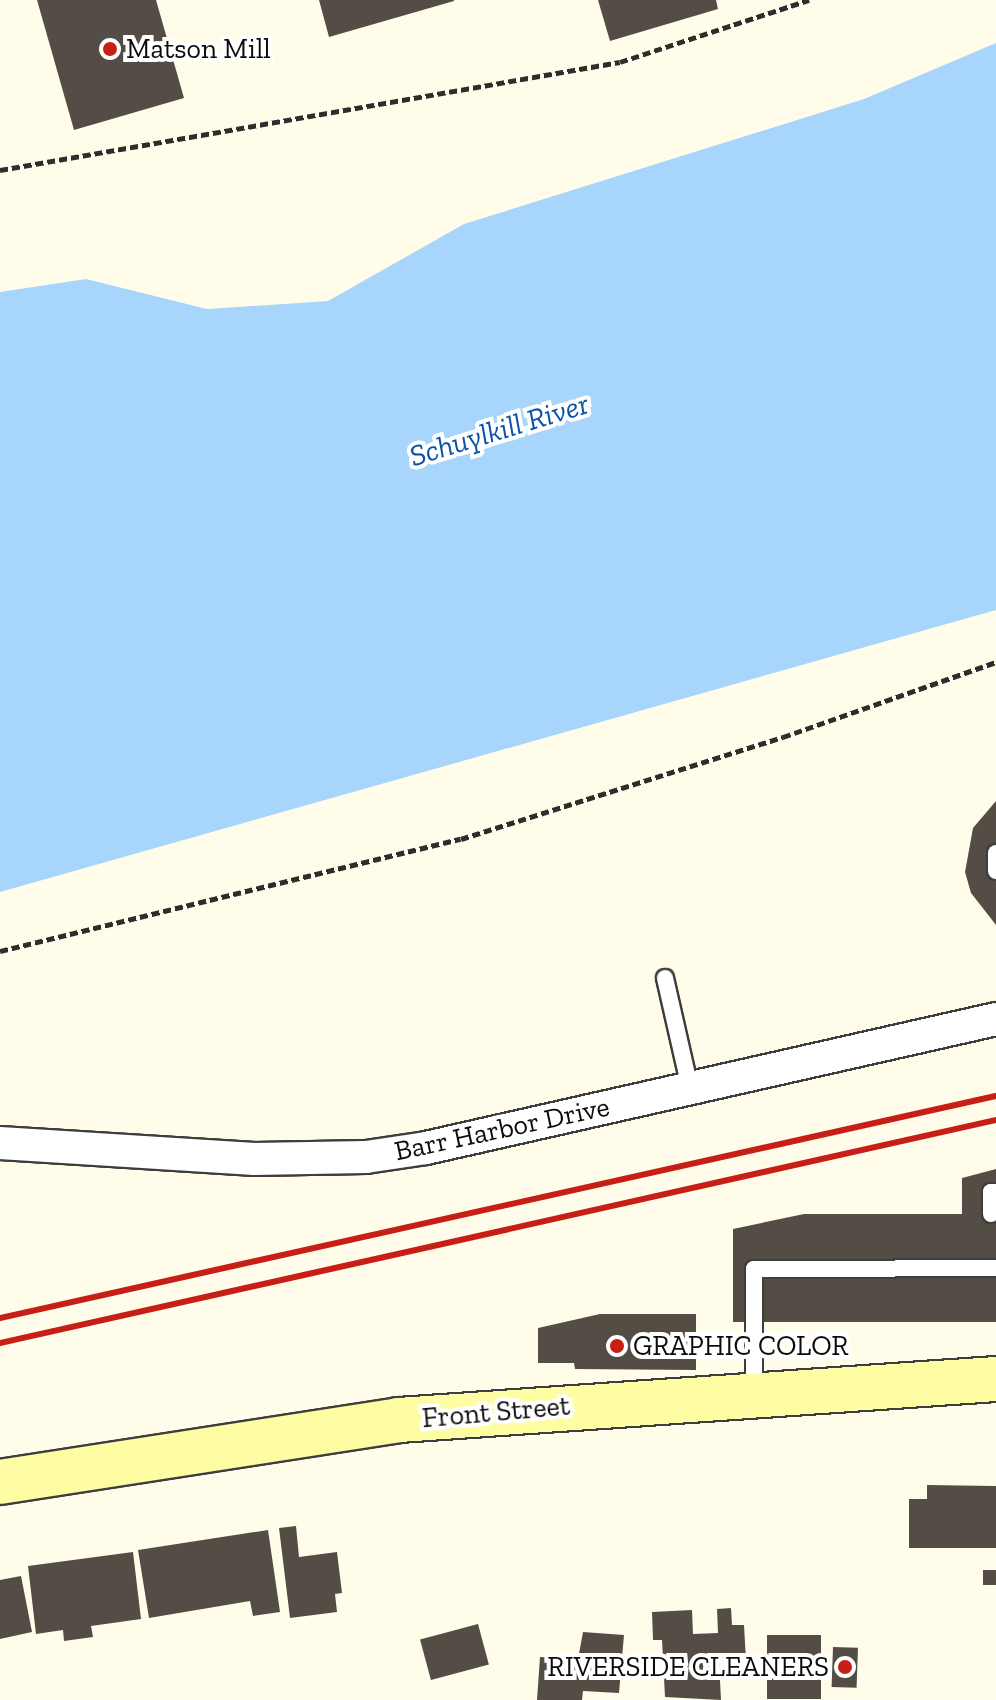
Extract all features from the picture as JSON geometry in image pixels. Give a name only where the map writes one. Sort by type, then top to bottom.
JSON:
[{"type":"main road","name":"Front Street","points":[[0,1482],[399,1420],[996,1379]]},
{"type":"street","name":"Barr Harbor Drive","points":[[0,1143],[313,1161],[426,1148],[996,1019]]},
{"type":"lane","points":[[996,853],[996,871]]},
{"type":"lane","points":[[665,978],[690,1088]]},
{"type":"lane","points":[[991,1214],[991,1192],[996,1192]]},
{"type":"lane","points":[[754,1394],[754,1269],[996,1268]]},
{"type":"path","points":[[0,170],[620,62],[809,0]]},
{"type":"path","points":[[0,951],[461,839],[783,737],[996,662]]},
{"type":"water","name":"Schuylkill River","points":[[996,43],[996,610],[0,892],[0,292],[86,279],[207,309],[328,301],[464,224],[864,99]]},
{"type":"building","name":"Matson Mill","points":[[37,0],[156,0],[184,98],[74,130]]},
{"type":"building","name":"Matson Mill","points":[[319,0],[454,0],[454,1],[329,37]]},
{"type":"building","points":[[598,0],[716,0],[718,9],[610,41]]},
{"type":"building","points":[[996,801],[996,925],[971,893],[965,872],[973,828]]},
{"type":"building","points":[[996,1169],[996,1322],[733,1322],[733,1229],[804,1214],[962,1214],[962,1178]]},
{"type":"building","name":"GRAPHIC COLOR","points":[[600,1314],[696,1314],[696,1370],[575,1369],[574,1363],[538,1363],[538,1328]]},
{"type":"building","points":[[927,1485],[996,1486],[996,1548],[909,1548],[909,1499],[927,1499]]},
{"type":"building","points":[[296,1526],[299,1557],[337,1552],[342,1593],[335,1594],[337,1612],[290,1618],[279,1528]]},
{"type":"building","points":[[268,1530],[280,1612],[253,1616],[250,1601],[149,1618],[138,1550]]},
{"type":"building","points":[[133,1552],[141,1619],[91,1626],[93,1637],[64,1641],[63,1630],[36,1634],[28,1566]]},
{"type":"building","points":[[983,1570],[996,1570],[996,1585],[983,1585]]},
{"type":"building","points":[[21,1576],[32,1632],[0,1639],[0,1580]]},
{"type":"building","points":[[731,1608],[732,1625],[744,1625],[746,1660],[719,1661],[721,1700],[665,1697],[662,1640],[653,1640],[652,1612],[692,1610],[693,1634],[718,1633],[717,1609]]},
{"type":"building","points":[[478,1624],[489,1665],[431,1680],[420,1640]]},
{"type":"building","points":[[583,1632],[624,1635],[619,1693],[583,1691],[582,1700],[537,1700],[540,1657],[578,1659]]},
{"type":"building","points":[[767,1635],[821,1635],[821,1699],[767,1699]]},
{"type":"building","name":"RIVERSIDE CLEANERS","points":[[833,1647],[858,1648],[857,1688],[832,1687]]},
{"type":"railway","points":[[0,1318],[996,1096]]},
{"type":"railway","points":[[0,1343],[996,1120]]},
{"type":"place","name":"Matson Mill","points":[[110,49]]},
{"type":"place","name":"GRAPHIC COLOR","points":[[617,1346]]},
{"type":"place","name":"RIVERSIDE CLEANERS","points":[[845,1667]]}]
